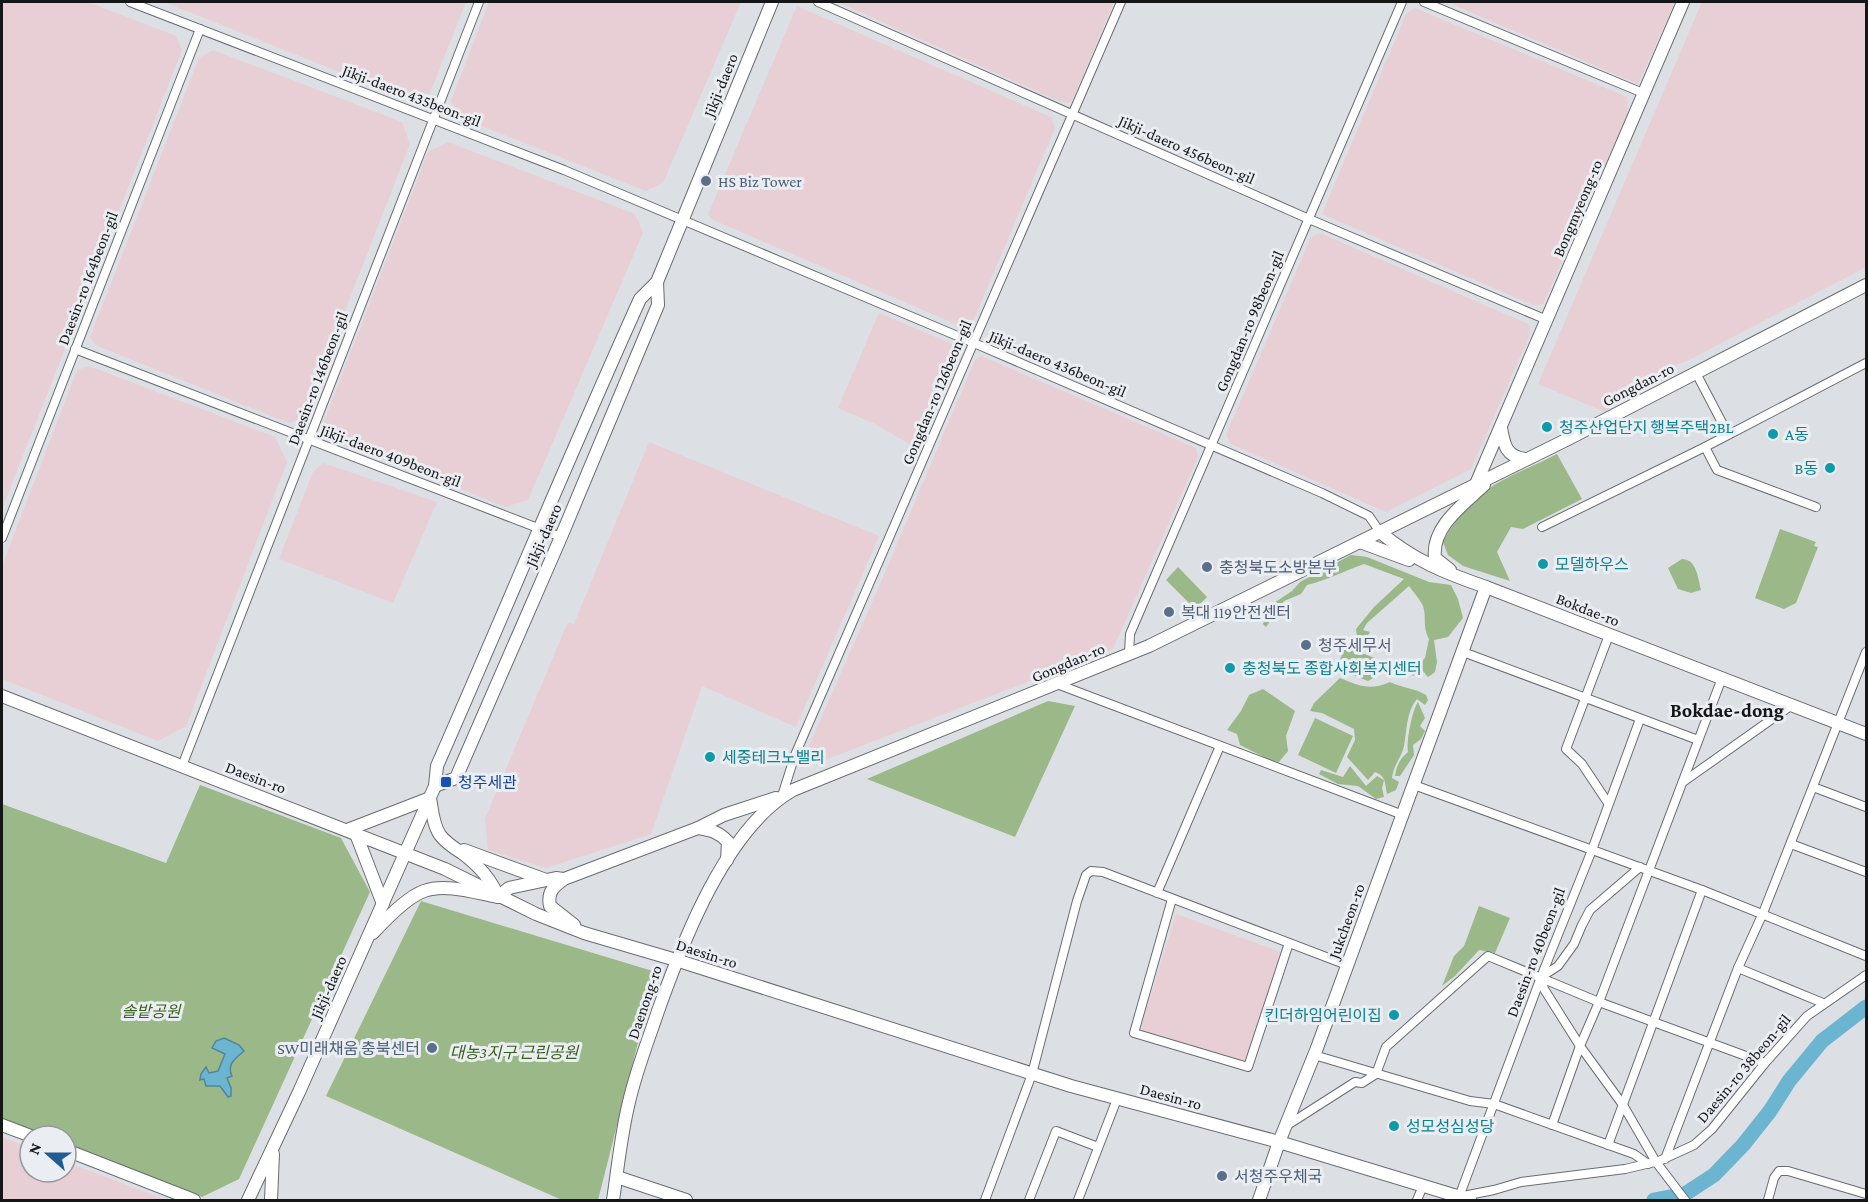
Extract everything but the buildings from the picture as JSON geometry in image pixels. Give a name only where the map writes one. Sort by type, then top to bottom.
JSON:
[{"type":"street","name":"Jikji-daero 435beon-gil","points":[[130,2],[564,170],[682,221]]},
{"type":"street","name":"Daesin-ro 146beon-gil","points":[[182,766],[479,2]]},
{"type":"street","name":"Jikji-daero","points":[[248,1200],[433,792],[437,766],[541,529],[580,432],[640,299],[657,282],[772,2]]},
{"type":"street","name":"Jikji-daero 456beon-gil","points":[[818,2],[1308,219],[1547,320]]},
{"type":"street","name":"Gongdan-ro 126beon-gil","points":[[782,796],[795,755],[1121,2]]},
{"type":"street","name":"Gongdan-ro 98beon-gil","points":[[1129,654],[1130,634],[1402,2]]},
{"type":"street","points":[[1424,2],[1643,93]]},
{"type":"street","name":"Bongmyeong-ro","points":[[1476,484],[1683,2]]},
{"type":"street","name":"Daesin-ro 164beon-gil","points":[[2,538],[200,29]]},
{"type":"street","name":"Jikji-daero 436beon-gil","points":[[682,221],[1213,445],[1370,516],[1380,532]]},
{"type":"street","name":"Jikji-daero","points":[[433,792],[456,778],[561,537],[658,305],[657,282]]},
{"type":"street","name":"Gongdan-ro","points":[[782,796],[823,777],[1129,654],[1493,476],[1866,285]]},
{"type":"street","name":"Jikji-daero 409beon-gil","points":[[75,349],[561,537]]},
{"type":"street","points":[[1542,526],[1705,447],[1866,363]]},
{"type":"street","points":[[1696,373],[1728,434]]},
{"type":"street","points":[[1501,427],[1503,441],[1508,452],[1514,457],[1526,459]]},
{"type":"street","points":[[1705,447],[1717,470],[1816,507]]},
{"type":"street","points":[[1456,577],[1435,558],[1436,538],[1449,520],[1493,476]]},
{"type":"street","name":"Bokdae-ro","points":[[1380,532],[1401,550],[1456,577],[1866,734]]},
{"type":"street","points":[[1360,542],[1456,577]]},
{"type":"street","name":"Jukcheon-ro","points":[[1259,1200],[1486,587]]},
{"type":"street","points":[[1608,803],[1582,764],[1566,749],[1609,635]]},
{"type":"street","points":[[1463,652],[1698,740]]},
{"type":"street","points":[[1657,1162],[1710,1043],[1738,968],[1791,844],[1866,655]]},
{"type":"street","points":[[1552,1125],[1580,1046],[1599,1002],[1644,869],[1682,782],[1722,678]]},
{"type":"street","points":[[1057,684],[1403,815]]},
{"type":"street","name":"Daesin-ro","points":[[2,696],[445,869],[498,897],[585,933],[1032,1074],[1279,1142],[1464,1199]]},
{"type":"street","points":[[1682,782],[1792,705]]},
{"type":"street","name":"Daesin-ro 40beon-gil","points":[[1464,1199],[1494,1104],[1640,719]]},
{"type":"street","points":[[1158,893],[1221,746]]},
{"type":"street","points":[[1414,785],[1702,890],[1866,956]]},
{"type":"street","points":[[1813,787],[1866,807]]},
{"type":"street","points":[[383,904],[352,832],[433,792],[436,829],[450,844],[478,865],[490,880],[498,897]]},
{"type":"street","points":[[585,933],[550,906],[548,898],[553,887],[564,879],[698,828],[724,814],[782,796]]},
{"type":"street","name":"Daenong-ro","points":[[613,1200],[629,1101],[676,960],[705,898],[726,862],[754,823],[782,796]]},
{"type":"street","points":[[698,828],[715,832],[728,842],[726,862]]},
{"type":"street","points":[[450,844],[547,880]]},
{"type":"street","points":[[1791,844],[1866,872]]},
{"type":"street","points":[[1541,977],[1558,966],[1574,944],[1590,910],[1644,869]]},
{"type":"street","points":[[985,1200],[1032,1074],[1077,901],[1086,875],[1091,871],[1103,872],[1347,965]]},
{"type":"street","points":[[368,938],[396,911],[424,891],[446,888],[498,897],[509,888],[564,879]]},
{"type":"street","points":[[1608,1145],[1702,890]]},
{"type":"street","points":[[1173,898],[1134,1033],[1248,1067],[1289,943]]},
{"type":"street","points":[[1286,1126],[1354,1082],[1362,1083],[1376,1074],[1386,1047],[1488,956],[1599,1002],[1765,1063]]},
{"type":"street","points":[[1738,968],[1823,1003]]},
{"type":"street","name":"Daesin-ro 38beon-gil","points":[[1464,1199],[1521,1182],[1625,1169],[1657,1162],[1694,1145],[1712,1129],[1765,1063],[1807,1016],[1866,975]]},
{"type":"street","points":[[1541,977],[1544,989],[1580,1046],[1623,1105],[1657,1162],[1685,1200]]},
{"type":"street","points":[[1314,1055],[1470,1101],[1494,1104],[1657,1162]]},
{"type":"street","points":[[1077,1200],[1118,1099]]},
{"type":"street","points":[[2,1125],[18,1131]]},
{"type":"street","points":[[1029,1200],[1056,1131],[1098,1147]]},
{"type":"street","points":[[271,1200],[273,1148]]},
{"type":"street","points":[[78,1155],[194,1200]]},
{"type":"street","points":[[1768,1200],[1774,1178],[1779,1171],[1788,1171],[1866,1194]]},
{"type":"street","points":[[617,1177],[686,1200]]},
{"type":"street","points":[[1417,1200],[1423,1186]]},
{"type":"shaded area","points":[[2,2],[88,2],[176,36],[182,50],[2,509]]},
{"type":"shaded area","points":[[164,2],[466,2],[430,93],[417,103]]},
{"type":"shaded area","points":[[489,2],[741,2],[663,183],[646,191],[459,117],[451,101]]},
{"type":"shaded area","points":[[838,2],[1114,2],[1071,103],[1058,101]]},
{"type":"shaded area","points":[[1447,2],[1675,2],[1638,84]]},
{"type":"shaded area","points":[[1702,2],[1866,2],[1866,267],[1687,361],[1671,367],[1605,412],[1538,384]]},
{"type":"shaded area","points":[[797,6],[1051,117],[1055,128],[972,324],[965,328],[713,220],[708,214]]},
{"type":"shaded area","points":[[1415,8],[1627,97],[1628,113],[1543,304],[1533,305],[1322,214],[1406,14]]},
{"type":"shaded area","points":[[213,50],[402,122],[410,144],[304,416],[289,423],[95,345],[90,337],[199,58]]},
{"type":"shaded area","points":[[448,142],[635,214],[643,233],[528,500],[505,507],[329,435],[323,424],[428,152]]},
{"type":"shaded area","points":[[1320,233],[1528,324],[1531,332],[1471,469],[1386,512],[1231,444],[1226,435],[1311,237]]},
{"type":"shaded area","points":[[879,313],[957,346],[959,356],[918,449],[875,424],[838,408]]},
{"type":"shaded area","points":[[981,356],[1196,448],[1198,457],[1113,649],[817,763],[805,755],[975,360]]},
{"type":"shaded area","points":[[89,366],[275,437],[287,462],[186,726],[158,741],[2,679],[2,566],[77,370]]},
{"type":"shaded area","points":[[649,442],[879,536],[796,727],[702,686],[651,834],[546,868],[488,850],[485,819],[568,622],[574,624]]},
{"type":"shaded area","points":[[323,463],[437,502],[393,603],[279,559],[313,472]]},
{"type":"shaded area","points":[[1176,914],[1281,952],[1244,1065],[1138,1037]]},
{"type":"shaded area","points":[[2,1137],[18,1143],[18,1184],[78,1184],[78,1167],[166,1200],[2,1200]]},
{"type":"green space","points":[[1557,454],[1582,499],[1523,529],[1511,527],[1497,552],[1510,581],[1463,566],[1448,555],[1443,542],[1472,501],[1502,481]]},
{"type":"green space","points":[[1780,529],[1816,542],[1814,546],[1818,547],[1796,603],[1784,609],[1755,598]]},
{"type":"green space","points":[[1351,555],[1367,557],[1429,582],[1451,585],[1463,618],[1448,637],[1434,640],[1437,662],[1435,672],[1428,677],[1422,670],[1413,676],[1410,673],[1425,658],[1429,639],[1423,606],[1409,586],[1367,623],[1363,630],[1370,632],[1366,638],[1357,637],[1356,629],[1374,607],[1404,579],[1364,564],[1307,585],[1301,594],[1284,601],[1266,627],[1263,624],[1271,605],[1292,591],[1300,582]]},
{"type":"green space","points":[[1682,559],[1691,562],[1694,566],[1701,590],[1691,593],[1678,589],[1668,568]]},
{"type":"green space","points":[[1178,567],[1207,597],[1195,609],[1166,580]]},
{"type":"green space","points":[[1347,647],[1377,659],[1380,668],[1378,675],[1368,681],[1339,670],[1337,667]]},
{"type":"green space","points":[[1340,678],[1370,687],[1390,682],[1426,695],[1428,700],[1425,705],[1417,699],[1409,716],[1403,750],[1392,778],[1399,782],[1396,790],[1387,794],[1381,776],[1375,772],[1368,780],[1347,757],[1355,740],[1354,729],[1322,713],[1310,711],[1314,703]]},
{"type":"green space","points":[[1263,689],[1295,711],[1286,736],[1288,751],[1279,762],[1272,761],[1240,745],[1237,734],[1227,730],[1249,695]]},
{"type":"green space","points":[[1048,701],[1075,706],[1015,837],[867,779]]},
{"type":"green space","points":[[1418,702],[1425,718],[1420,726],[1425,731],[1421,739],[1413,745],[1414,755],[1400,776],[1395,776],[1399,763],[1408,752],[1410,727]]},
{"type":"green space","points":[[1315,718],[1353,736],[1336,773],[1298,755]]},
{"type":"green space","points":[[1350,766],[1366,786],[1377,776],[1384,780],[1382,788],[1384,797],[1376,799],[1358,786],[1338,784],[1319,774],[1321,770],[1343,777]]},
{"type":"green space","name":"솔밭공원","points":[[200,785],[341,838],[370,892],[239,1179],[202,1197],[78,1149],[78,1124],[18,1125],[2,1119],[2,804],[166,863]]},
{"type":"green space","name":"대농3지구 근린공원","points":[[421,901],[656,972],[598,1200],[562,1200],[326,1096]]},
{"type":"green space","points":[[1479,906],[1510,918],[1495,953],[1479,950],[1455,976],[1442,986],[1454,956],[1464,946]]},
{"type":"water","points":[[224,1038],[239,1045],[244,1051],[231,1065],[232,1076],[227,1078],[231,1096],[228,1097],[220,1086],[206,1086],[204,1079],[200,1080],[206,1067],[209,1073],[218,1071],[225,1054],[212,1048],[216,1041]]},
{"type":"waterway","points":[[1654,1200],[1685,1194],[1714,1175],[1743,1145],[1770,1111],[1789,1081],[1822,1041],[1866,1007]]},
{"type":"place","name":"HS Biz Tower","points":[[706,181]]},
{"type":"place","name":"청주산업단지 행복주택2BL","points":[[1547,427]]},
{"type":"place","name":"A동","points":[[1773,434]]},
{"type":"place","name":"B동","points":[[1830,468]]},
{"type":"place","name":"모델하우스","points":[[1543,564]]},
{"type":"place","name":"충청북도소방본부","points":[[1207,567]]},
{"type":"place","name":"복대 119안전센터","points":[[1169,612]]},
{"type":"place","name":"청주세무서","points":[[1306,645]]},
{"type":"place","name":"충청북도 종합사회복지센터","points":[[1230,668]]},
{"type":"place","name":"세중테크노밸리","points":[[710,757]]},
{"type":"place","name":"청주세관","points":[[446,782]]},
{"type":"place","name":"킨더하임어린이집","points":[[1394,1015]]},
{"type":"place","name":"SW미래채움 충북센터","points":[[432,1048]]},
{"type":"place","name":"성모성심성당","points":[[1394,1126]]},
{"type":"place","name":"서청주우체국","points":[[1222,1176]]},
{"type":"district","name":"Bokdae-dong","points":[[1727,710]]}]
